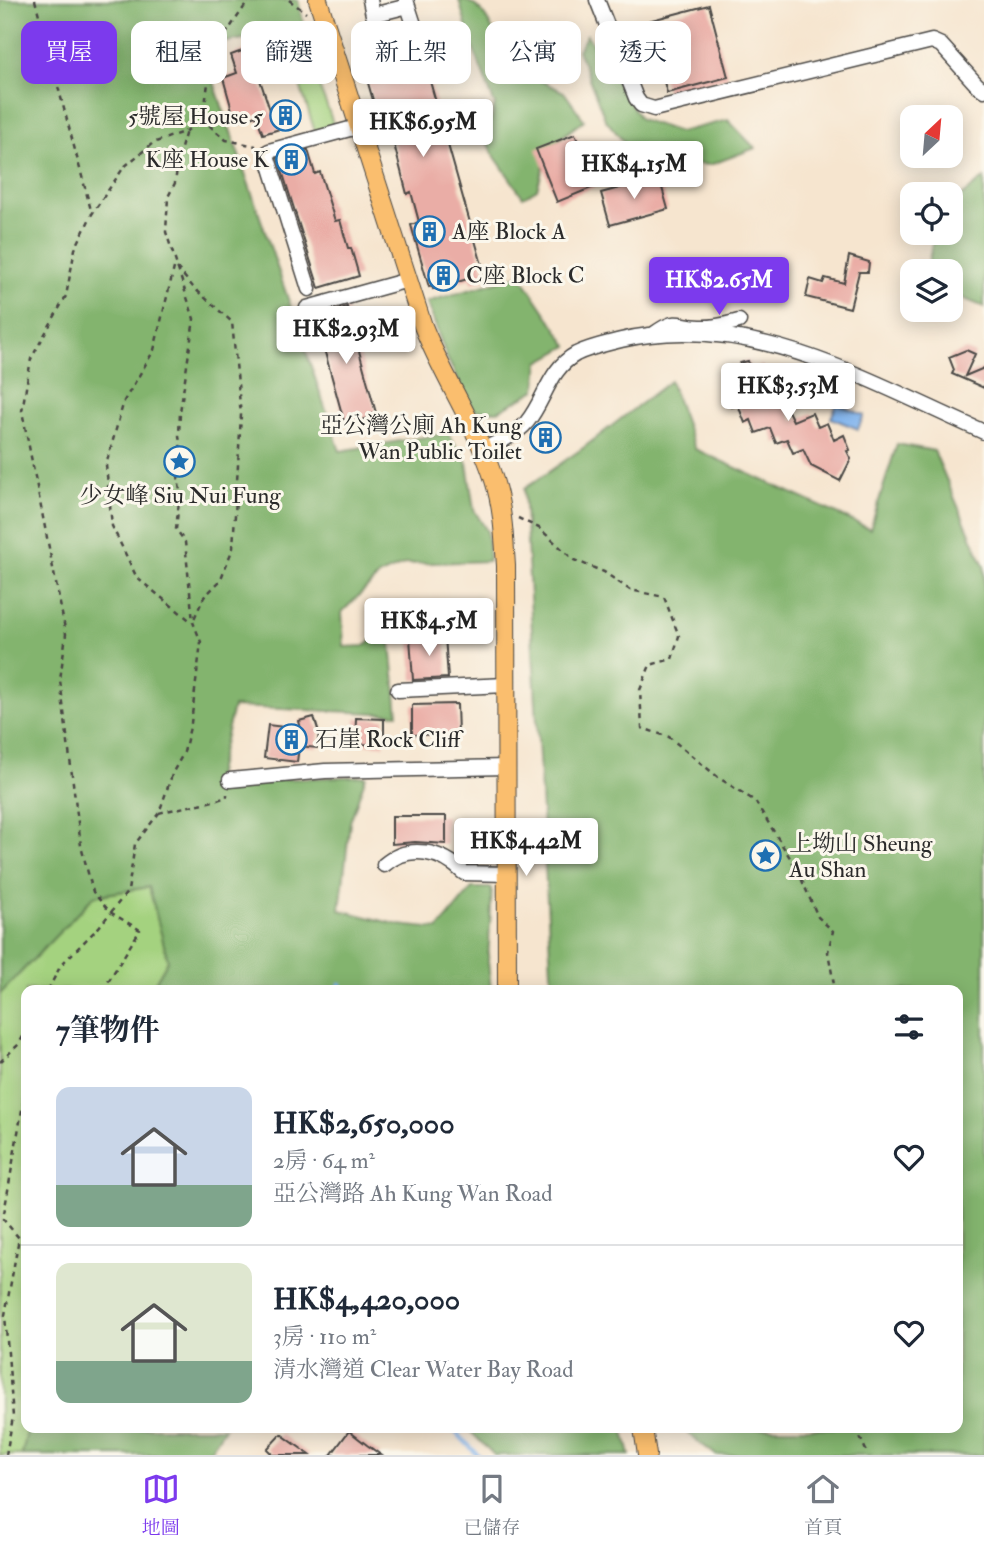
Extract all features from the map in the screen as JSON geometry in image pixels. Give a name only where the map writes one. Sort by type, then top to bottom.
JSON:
[{"type":"main road","points":[[312,7],[357,127],[431,345],[482,450],[494,481],[503,525],[506,566],[507,985]]},
{"type":"main road","points":[[644,1433],[647,1455]]},
{"type":"street","points":[[370,0],[373,15],[407,3],[413,21]]},
{"type":"street","points":[[597,0],[636,99],[641,105],[654,109],[932,41],[941,45],[984,90]]},
{"type":"street","points":[[309,289],[267,159],[269,151],[357,127]]},
{"type":"street","points":[[307,308],[408,280]]},
{"type":"street","points":[[653,335],[668,324],[680,322],[698,328],[739,321]]},
{"type":"street","points":[[482,450],[521,428],[555,373],[570,358],[598,346],[653,335],[713,334],[776,345],[836,367],[984,432]]},
{"type":"street","points":[[398,690],[506,685]]},
{"type":"street","points":[[230,780],[325,771],[506,767]]},
{"type":"street","points":[[384,864],[394,855],[421,852],[439,855],[464,873],[507,874]]},
{"type":"path","points":[[35,0],[92,214]]},
{"type":"path","points":[[106,985],[140,930],[110,912],[93,892],[81,846],[60,680],[66,634],[22,411],[32,359],[65,296],[75,249],[92,214],[124,167],[153,143],[186,131],[203,120],[212,54],[249,0]]},
{"type":"path","points":[[289,0],[312,7]]},
{"type":"path","points":[[203,120],[226,139],[269,151]]},
{"type":"path","points":[[51,985],[61,965],[99,927],[128,891],[135,844],[159,813],[173,772],[184,752],[191,723],[201,642],[193,622],[185,542],[176,529],[180,492],[180,412],[194,319],[166,232],[168,197],[176,183],[178,155],[186,131]]},
{"type":"path","points":[[175,265],[193,287],[232,322],[241,415],[233,548],[220,581],[204,597],[193,622]]},
{"type":"path","points":[[175,265],[154,350],[124,401],[106,465],[113,526],[137,578],[193,622]]},
{"type":"path","points":[[513,516],[539,528],[574,560],[604,572],[630,590],[664,597],[679,636],[672,659],[650,665],[639,690],[642,728],[669,737],[719,778],[755,801],[797,869],[818,917],[833,932],[828,952],[834,985]]},
{"type":"path","points":[[159,813],[227,797],[230,780]]},
{"type":"path","points":[[0,1062],[21,1040]]},
{"type":"path","points":[[6,1455],[13,1417],[5,1315],[19,1238],[3,1219],[21,1116]]},
{"type":"path","points":[[858,1433],[868,1455]]},
{"type":"green space","points":[[0,0],[298,0],[303,21],[241,21],[241,40],[227,42],[227,21],[131,21],[131,84],[215,84],[340,451],[448,433],[467,463],[474,510],[487,531],[489,561],[405,564],[380,575],[342,612],[344,647],[365,646],[389,624],[398,714],[233,707],[213,789],[267,780],[366,776],[350,822],[340,910],[399,925],[438,929],[472,888],[492,888],[488,961],[490,985],[154,985],[168,960],[149,887],[94,896],[0,994]]},
{"type":"green space","points":[[459,0],[477,7],[488,21],[485,21],[485,79],[471,43],[471,21],[465,21]]},
{"type":"green space","points":[[587,35],[595,48],[595,84],[618,84],[640,119],[679,132],[728,120],[755,148],[710,165],[637,158],[605,119],[581,58],[581,45]]},
{"type":"green space","points":[[300,84],[318,84],[334,127],[315,132]]},
{"type":"green space","points":[[487,84],[547,84],[564,92],[584,120],[549,147],[537,189],[523,197],[493,154],[480,128],[489,128],[495,105]]},
{"type":"green space","points":[[984,178],[984,307],[963,298],[963,259],[929,259],[932,245],[963,245],[963,195]]},
{"type":"green space","points":[[520,275],[568,346],[539,362],[536,390],[498,411],[473,410],[447,358],[427,302]]},
{"type":"green space","points":[[670,381],[695,449],[870,529],[897,444],[934,451],[984,566],[984,1455],[716,1455],[688,1434],[963,1433],[963,985],[552,985],[524,489],[583,448]]},
{"type":"green space","points":[[149,887],[168,960],[154,985],[21,985],[21,1433],[27,1433],[22,1455],[0,1455],[0,994],[94,896]]},
{"type":"green space","points":[[27,1433],[222,1433],[207,1455],[22,1455]]},
{"type":"green space","points":[[472,1433],[624,1433],[630,1455],[494,1455]]},
{"type":"water","points":[[728,273],[753,281],[758,286],[751,291],[735,289],[728,283]]},
{"type":"water","points":[[837,404],[864,415],[858,429],[831,418]]},
{"type":"building","points":[[709,5],[728,77],[667,93],[665,84],[691,84],[691,21],[648,21]]},
{"type":"building","points":[[241,51],[241,84],[261,84],[271,113],[295,106],[299,120],[292,122],[293,125],[263,134],[256,115],[237,121],[225,84],[227,84],[227,77],[237,73],[231,55]]},
{"type":"building","points":[[368,84],[431,84],[486,279],[472,283],[471,278],[433,289],[432,286],[429,287],[411,225],[419,222],[411,192],[407,194],[390,129],[382,131]]},
{"type":"building","points":[[575,134],[596,186],[557,202],[536,149]]},
{"type":"building","points":[[308,150],[315,174],[320,172],[335,221],[340,220],[359,276],[319,288],[278,158]]},
{"type":"building","points":[[659,177],[668,209],[610,225],[601,193]]},
{"type":"building","points":[[849,256],[869,262],[868,272],[859,272],[850,308],[806,297],[810,279],[823,283],[825,278],[844,283]]},
{"type":"building","points":[[347,307],[376,413],[368,415],[369,418],[345,425],[315,316]]},
{"type":"building","points":[[966,350],[975,354],[965,376],[984,368],[984,388],[952,374],[954,370],[949,357]]},
{"type":"building","points":[[748,361],[751,369],[762,365],[773,395],[779,393],[793,421],[812,413],[818,427],[827,423],[834,440],[844,435],[851,459],[840,481],[811,466],[803,449],[793,453],[787,439],[776,443],[770,428],[756,433],[751,420],[745,423],[738,405],[732,407],[727,395],[739,390],[734,376],[740,363]]},
{"type":"building","points":[[445,636],[448,678],[413,680],[410,638]]},
{"type":"building","points":[[457,704],[458,734],[412,735],[412,705]]},
{"type":"building","name":"石崖 Rock Cliff","points":[[314,717],[319,733],[317,748],[299,746],[297,762],[264,758],[268,725],[301,729],[299,721]]},
{"type":"building","points":[[356,718],[384,719],[384,745],[355,744]]},
{"type":"building","points":[[392,816],[446,816],[446,844],[392,844]]},
{"type":"building","points":[[348,1433],[352,1433],[381,1455],[331,1455]]},
{"type":"building","points":[[281,1434],[310,1455],[273,1455],[267,1449]]},
{"type":"waterway","points":[[457,1433],[478,1455]]},
{"type":"place","name":"5號屋 House 5","points":[[286,116]]},
{"type":"place","name":"K座 House K","points":[[292,159]]},
{"type":"place","name":"A座 Block A","points":[[429,231]]},
{"type":"place","name":"C座 Block C","points":[[443,275]]},
{"type":"place","name":"亞公灣公廁 Ah Kung Wan Public Toilet","points":[[545,438]]},
{"type":"place","name":"少女峰 Siu Nui Fung","points":[[180,461]]},
{"type":"place","name":"石崖 Rock Cliff","points":[[292,739]]},
{"type":"place","name":"上坳山 Sheung Au Shan","points":[[766,856]]}]
